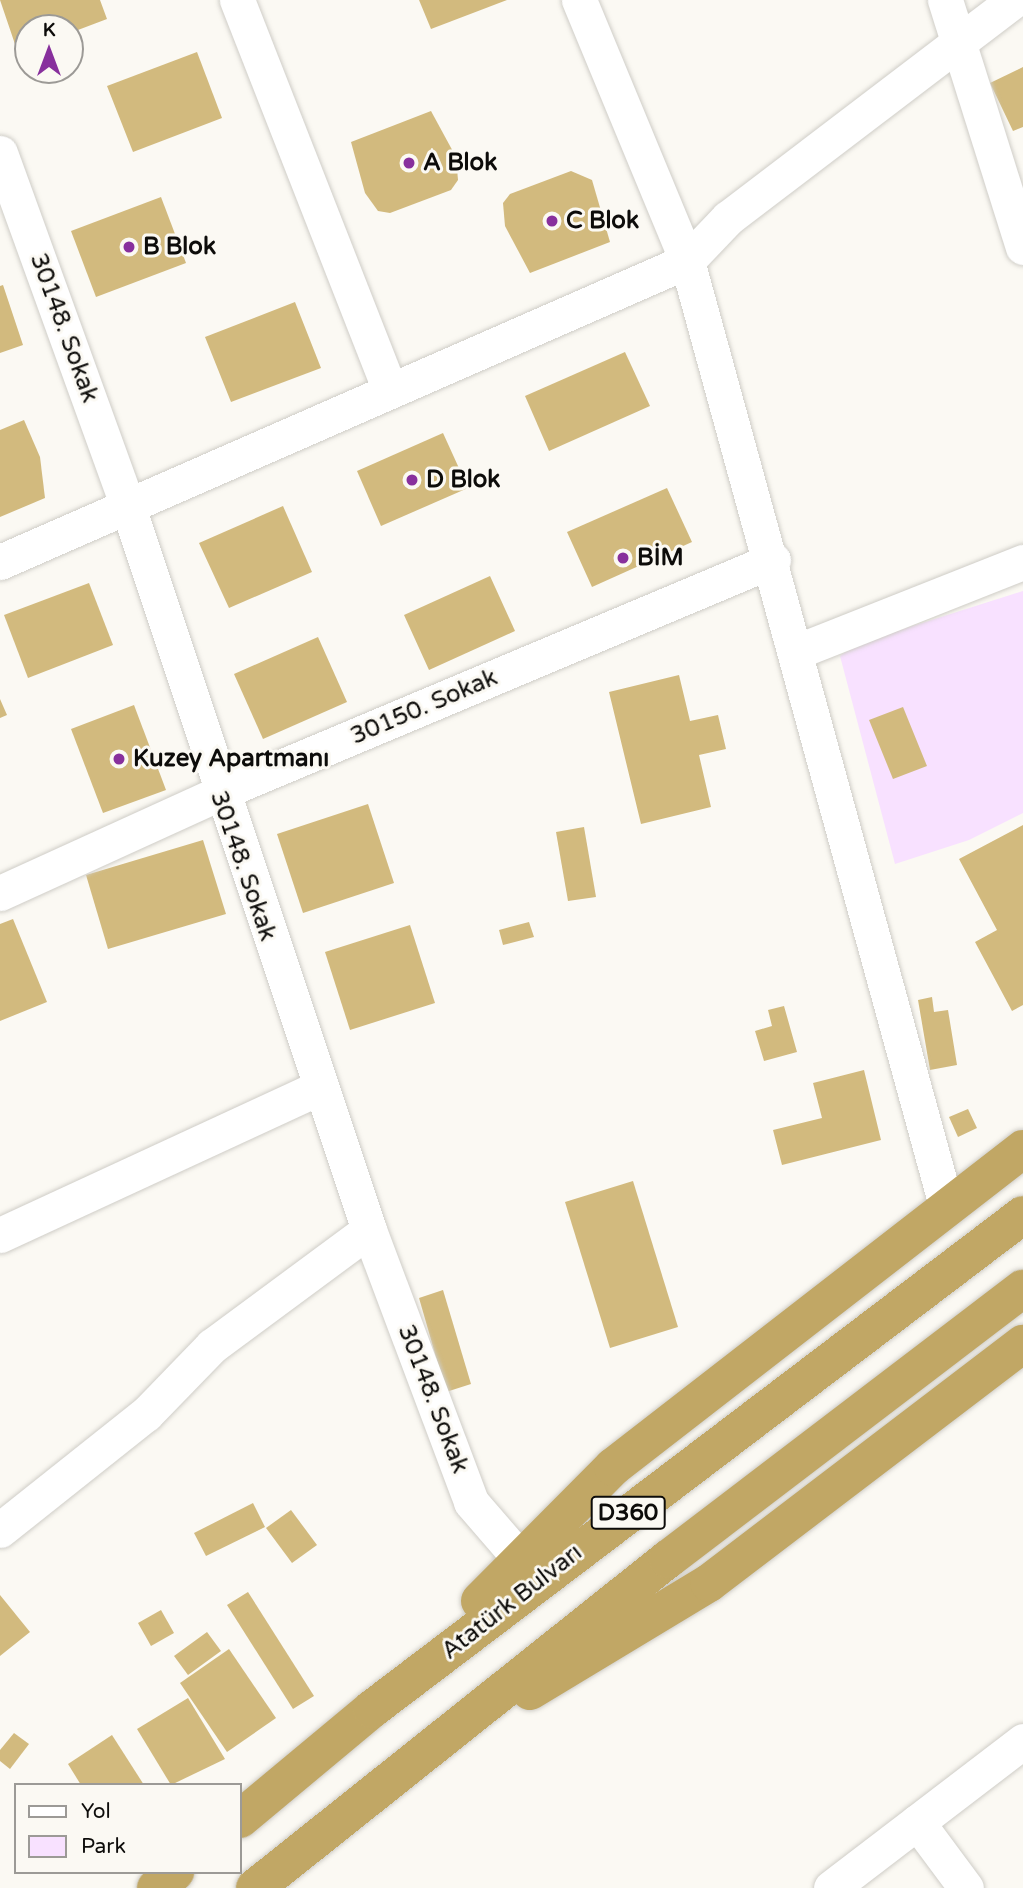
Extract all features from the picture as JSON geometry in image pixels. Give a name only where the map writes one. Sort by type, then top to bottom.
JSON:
[{"type":"highway","points":[[372,1709],[624,1459],[946,1205],[1023,1149]]},
{"type":"highway","name":"Atatürk Bulvarı","points":[[242,1817],[372,1709],[1023,1215]]},
{"type":"highway","name":"D360","points":[[255,1888],[413,1758],[1023,1289]]},
{"type":"highway","points":[[413,1758],[709,1583],[1023,1345]]},
{"type":"highway","points":[[156,1888],[173,1874]]},
{"type":"street","points":[[237,0],[389,387]]},
{"type":"street","points":[[579,0],[687,261],[798,651],[946,1205]]},
{"type":"street","points":[[945,0],[961,36],[1023,247]]},
{"type":"street","points":[[0,562],[389,387],[687,261],[728,218],[961,36],[1014,0]]},
{"type":"street","name":"30148. Sokak","points":[[0,153],[10,213],[127,504],[219,793],[318,1088],[329,1100],[369,1230],[471,1502],[521,1560]]},
{"type":"street","name":"30150. Sokak","points":[[0,893],[219,793],[773,560]]},
{"type":"street","points":[[798,651],[1023,562]]},
{"type":"street","points":[[0,1234],[318,1088]]},
{"type":"street","points":[[0,1530],[146,1415],[212,1346],[369,1230]]},
{"type":"street","points":[[831,1888],[1023,1741]]},
{"type":"street","points":[[917,1822],[966,1888]]},
{"type":"green space","points":[[1023,591],[1023,813],[969,840],[895,864],[840,656],[856,644]]},
{"type":"building","points":[[0,0],[100,0],[107,19],[84,28],[84,14],[14,14],[14,41]]},
{"type":"building","points":[[419,0],[507,0],[431,29]]},
{"type":"building","points":[[197,52],[222,118],[133,152],[107,86]]},
{"type":"building","points":[[1023,67],[1023,127],[1013,131],[990,83]]},
{"type":"building","name":"A Blok","points":[[431,111],[456,157],[458,180],[451,190],[390,213],[378,211],[365,193],[351,142]]},
{"type":"building","name":"C Blok","points":[[571,171],[592,180],[610,242],[530,273],[505,226],[503,203],[510,194]]},
{"type":"building","name":"B Blok","points":[[161,197],[186,263],[96,297],[71,231]]},
{"type":"building","points":[[3,285],[23,345],[0,353],[0,286]]},
{"type":"building","points":[[295,302],[321,368],[231,402],[205,337]]},
{"type":"building","points":[[625,352],[650,406],[549,451],[525,396]]},
{"type":"building","points":[[24,420],[40,457],[45,498],[0,517],[0,430]]},
{"type":"building","name":"D Blok","points":[[443,433],[468,488],[381,526],[357,471]]},
{"type":"building","points":[[667,488],[692,542],[592,587],[567,532]]},
{"type":"building","points":[[283,506],[312,572],[229,608],[199,543]]},
{"type":"building","points":[[490,576],[515,631],[429,670],[404,615]]},
{"type":"building","points":[[89,583],[113,645],[28,678],[4,615]]},
{"type":"building","points":[[318,637],[347,702],[263,739],[234,674]]},
{"type":"building","points":[[679,675],[690,721],[718,715],[726,749],[699,755],[711,807],[641,824],[609,692]]},
{"type":"building","points":[[0,699],[7,715],[0,718]]},
{"type":"building","name":"Kuzey Apartmanı","points":[[134,705],[166,790],[103,813],[71,729]]},
{"type":"building","points":[[903,707],[927,766],[893,779],[869,720]]},
{"type":"building","points":[[368,804],[394,883],[303,913],[277,834]]},
{"type":"building","points":[[1023,825],[1023,1005],[1012,1011],[975,942],[997,930],[959,859]]},
{"type":"building","points":[[584,827],[596,897],[568,901],[556,832]]},
{"type":"building","points":[[203,840],[226,914],[108,949],[86,875]]},
{"type":"building","points":[[13,919],[47,1002],[0,1021],[0,924]]},
{"type":"building","points":[[529,922],[534,937],[503,945],[499,930]]},
{"type":"building","points":[[410,925],[435,1003],[350,1030],[325,952]]},
{"type":"building","points":[[932,997],[934,1012],[948,1010],[957,1065],[930,1070],[918,1000]]},
{"type":"building","points":[[784,1006],[797,1052],[764,1061],[755,1031],[772,1026],[768,1010]]},
{"type":"building","points":[[864,1070],[881,1140],[782,1165],[773,1130],[822,1118],[813,1083]]},
{"type":"building","points":[[968,1109],[977,1128],[958,1137],[949,1117]]},
{"type":"building","points":[[633,1181],[678,1327],[610,1348],[565,1202]]},
{"type":"building","points":[[443,1290],[471,1384],[446,1392],[419,1298]]},
{"type":"building","points":[[253,1503],[265,1527],[206,1556],[194,1533]]},
{"type":"building","points":[[291,1510],[317,1545],[292,1563],[266,1528]]},
{"type":"building","points":[[248,1592],[314,1696],[293,1709],[227,1605]]},
{"type":"building","points":[[0,1595],[30,1632],[0,1656]]},
{"type":"building","points":[[161,1610],[174,1633],[151,1646],[138,1623]]},
{"type":"building","points":[[207,1632],[221,1651],[188,1675],[174,1656]]},
{"type":"building","points":[[229,1649],[276,1718],[227,1752],[180,1683]]},
{"type":"building","points":[[188,1698],[225,1759],[175,1783],[170,1783],[137,1729]]},
{"type":"building","points":[[14,1733],[29,1744],[10,1769],[0,1761],[0,1750]]},
{"type":"building","points":[[112,1735],[143,1783],[80,1783],[68,1764]]},
{"type":"place","name":"A Blok","points":[[409,163]]},
{"type":"place","name":"C Blok","points":[[552,221]]},
{"type":"place","name":"B Blok","points":[[129,247]]},
{"type":"place","name":"D Blok","points":[[412,480]]},
{"type":"place","name":"BİM","points":[[623,558]]},
{"type":"place","name":"Kuzey Apartmanı","points":[[119,759]]}]
